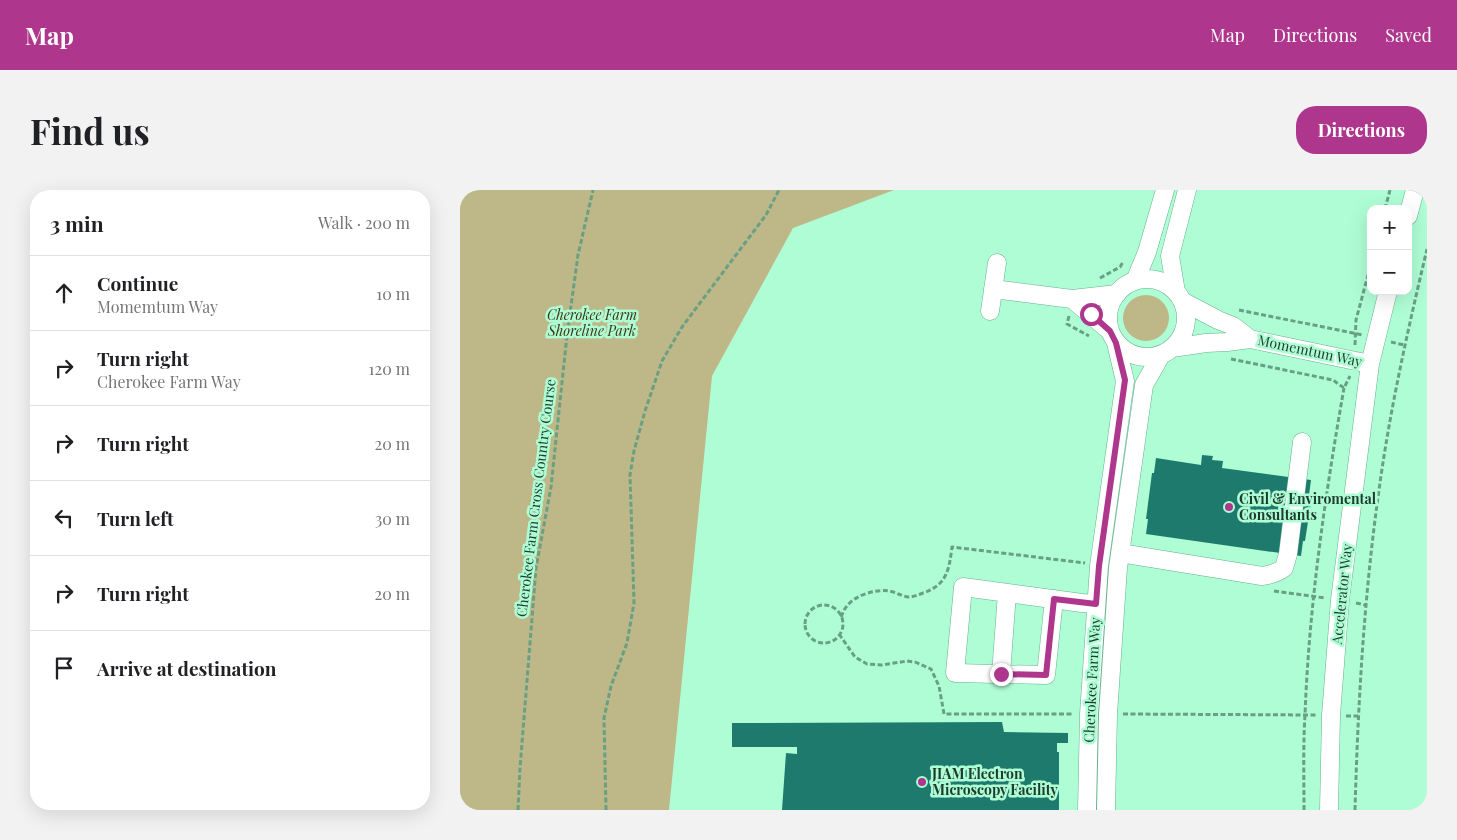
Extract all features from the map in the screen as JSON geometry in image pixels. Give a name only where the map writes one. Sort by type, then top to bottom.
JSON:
[{"type":"street","points":[[1135,282],[1148,252],[1165,190]]},
{"type":"street","points":[[1072,299],[1113,337],[1125,351],[1136,356],[1149,357],[1166,352],[1181,338],[1185,326],[1186,313],[1179,296],[1170,256],[1187,190]]},
{"type":"street","points":[[1411,205],[1415,190]]},
{"type":"street","points":[[990,311],[997,263]]},
{"type":"street","points":[[1113,337],[1108,318],[1110,305],[1116,294],[1125,286],[1146,280],[1157,281],[1167,285],[1179,296]]},
{"type":"street","points":[[993,288],[1072,299],[1116,294]]},
{"type":"street","name":"Accelerator Way","points":[[1329,810],[1331,715],[1340,600],[1358,449],[1362,362],[1387,295]]},
{"type":"street","name":"Momemtum Way","points":[[1179,296],[1218,320],[1233,326],[1250,339]]},
{"type":"street","name":"Cherokee Farm Way","points":[[1087,810],[1082,714],[1099,566],[1125,380],[1113,337]]},
{"type":"street","name":"Momemtum Way","points":[[1166,352],[1206,342],[1250,339],[1362,362]]},
{"type":"street","name":"Cherokee Farm Way","points":[[1106,810],[1108,714],[1120,553],[1144,385],[1166,352]]},
{"type":"street","points":[[1120,553],[1262,576],[1280,571],[1284,568],[1288,554],[1302,442]]},
{"type":"street","points":[[1054,599],[1046,675],[955,673],[963,587],[1096,604]]},
{"type":"street","points":[[1001,674],[1008,593]]},
{"type":"path","name":"Cherokee Farm Cross Country Course","points":[[518,810],[536,568],[551,487],[567,335],[577,264],[593,190]]},
{"type":"path","points":[[606,810],[604,718],[611,686],[627,643],[634,603],[630,475],[634,451],[662,361],[677,335],[766,215],[779,190]]},
{"type":"path","points":[[1386,205],[1390,190]]},
{"type":"path","points":[[1355,810],[1358,716],[1365,605],[1379,489],[1404,345],[1427,249]]},
{"type":"path","points":[[1304,810],[1305,715],[1314,597],[1334,445],[1344,388],[1362,362],[1356,320],[1367,279]]},
{"type":"path","points":[[1223,358],[1333,380],[1344,388]]},
{"type":"path","points":[[841,617],[833,608],[821,605],[810,611],[805,622],[806,628],[812,639],[818,642],[830,642],[840,634],[843,623],[841,617],[847,606],[854,599],[885,590],[911,597],[928,592],[942,582],[946,576],[952,547]]},
{"type":"path","points":[[1108,714],[1358,716]]},
{"type":"green space","name":"Cherokee Farm Shoreline Park","points":[[460,190],[894,190],[793,228],[712,376],[669,810],[460,810]]},
{"type":"green space","points":[[1141,295],[1151,295],[1165,305],[1169,318],[1165,331],[1159,337],[1151,341],[1141,341],[1127,331],[1123,323],[1123,313],[1133,299]]},
{"type":"building","name":"Civil & Enviromental Consultants","points":[[1202,455],[1213,456],[1212,460],[1223,461],[1222,468],[1311,480],[1309,495],[1312,496],[1301,556],[1146,534],[1152,473],[1154,473],[1156,458],[1201,465]]},
{"type":"building","name":"JIAM Electron Microscopy Facility","points":[[1002,722],[1004,732],[1068,733],[1068,743],[1057,743],[1057,752],[1059,752],[1059,810],[782,810],[786,753],[797,754],[797,747],[732,747],[732,723]]},
{"type":"place","name":"Civil & Enviromental Consultants","points":[[1229,507]]},
{"type":"place","name":"JIAM Electron Microscopy Facility","points":[[922,782]]},
{"type":"route","points":[[1001,674],[1046,675],[1054,599],[1096,604],[1099,566],[1125,380],[1116,343],[1110,331],[1091,314]]}]
